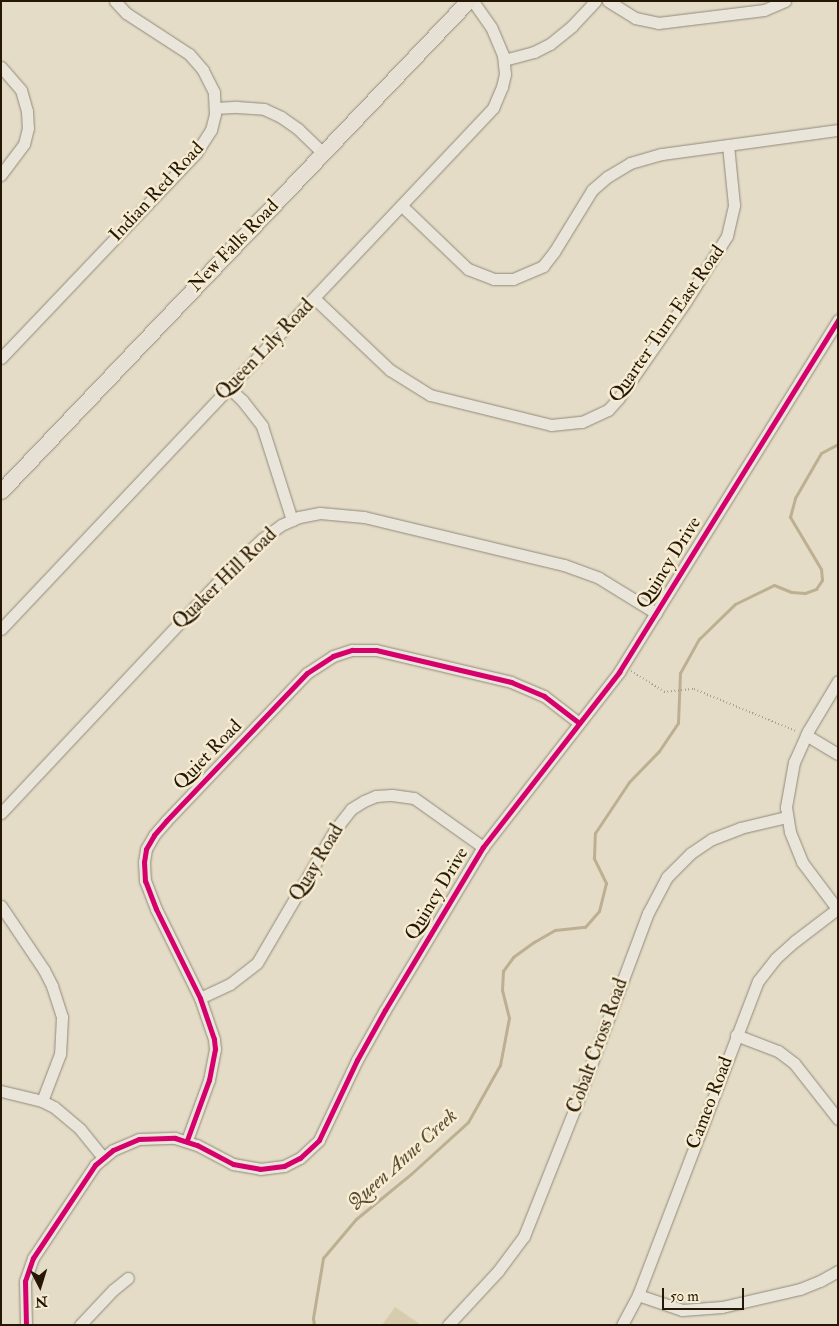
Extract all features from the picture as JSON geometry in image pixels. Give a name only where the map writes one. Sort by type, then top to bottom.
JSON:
[{"type":"main road","name":"New Falls Road","points":[[1,491],[468,1]]},
{"type":"street","name":"Indian Red Road","points":[[1,358],[196,153],[211,130],[215,108],[211,83],[195,59],[126,13],[115,1]]},
{"type":"street","points":[[473,1],[499,42],[504,60],[534,52],[550,44],[572,26],[595,1]]},
{"type":"street","points":[[608,1],[635,18],[658,23],[764,10],[785,1]]},
{"type":"street","name":"Queen Lily Road","points":[[1,629],[493,108],[502,87],[504,60]]},
{"type":"street","points":[[1,67],[16,82],[25,98],[28,128],[24,144],[1,175]]},
{"type":"street","points":[[215,108],[264,109],[281,117],[298,129],[323,153]]},
{"type":"street","points":[[402,206],[468,269],[494,279],[513,279],[543,266],[563,238],[585,200],[607,177],[642,158],[838,130]]},
{"type":"street","name":"Quarter Turn East Road","points":[[314,298],[390,370],[430,395],[550,425],[582,422],[608,410],[618,399],[686,301],[727,236],[734,204],[728,145]]},
{"type":"street","name":"Quincy Drive","points":[[26,1325],[24,1295],[29,1266],[79,1187],[103,1157],[125,1144],[138,1139],[152,1137],[187,1140],[233,1164],[260,1169],[284,1166],[307,1154],[320,1140],[357,1060],[483,846],[623,666],[838,320]]},
{"type":"street","points":[[229,388],[242,400],[262,426],[292,520]]},
{"type":"street","name":"Quaker Hill Road","points":[[1,813],[231,568],[262,538],[292,520],[320,513],[343,513],[564,565],[599,578],[656,613]]},
{"type":"street","name":"Quiet Road","points":[[187,1140],[209,1080],[214,1049],[209,1021],[200,998],[146,886],[144,862],[146,849],[154,835],[166,821],[314,667],[334,656],[352,650],[376,650],[400,655],[532,689],[564,710],[579,724]]},
{"type":"street","points":[[838,681],[806,735],[790,773],[786,800],[786,817],[802,862],[838,910]]},
{"type":"street","points":[[806,735],[838,754]]},
{"type":"street","name":"Quay Road","points":[[200,998],[230,984],[257,963],[334,831],[351,810],[364,801],[376,796],[392,794],[414,798],[424,803],[483,846]]},
{"type":"street","name":"Cobalt Cross Road","points":[[448,1325],[498,1271],[518,1246],[527,1229],[648,913],[667,877],[691,853],[712,839],[740,828],[786,817]]},
{"type":"street","points":[[1,906],[48,978],[62,1017],[60,1054],[42,1101]]},
{"type":"street","name":"Cameo Road","points":[[622,1325],[638,1296],[758,981],[766,969],[795,941],[838,910]]},
{"type":"street","points":[[736,1035],[778,1051],[794,1063],[838,1119]]},
{"type":"street","points":[[1,1090],[42,1101],[67,1117],[103,1157]]},
{"type":"street","points":[[638,1296],[682,1310],[708,1309],[800,1289],[820,1281],[838,1270]]},
{"type":"street","points":[[80,1325],[113,1290],[128,1278]]},
{"type":"path","points":[[623,666],[664,692],[694,688],[806,735]]},
{"type":"shaded area","points":[[395,1307],[421,1325],[382,1325]]},
{"type":"waterway","name":"Queen Anne Creek","points":[[314,1325],[313,1318],[323,1258],[356,1219],[412,1173],[468,1122],[500,1065],[509,1018],[502,990],[503,971],[513,957],[534,942],[555,930],[585,927],[599,911],[606,883],[594,858],[595,833],[629,782],[659,751],[678,723],[680,673],[699,639],[735,604],[774,585],[791,592],[805,593],[816,589],[822,580],[821,569],[790,517],[795,498],[821,453],[838,444]]},
{"type":"cycle path","points":[[26,1325],[25,1281],[33,1258],[95,1165],[113,1150],[139,1139],[175,1138],[197,1145],[233,1164],[260,1169],[284,1166],[300,1158],[319,1140],[357,1060],[483,847],[619,672],[838,320]]},
{"type":"cycle path","points":[[187,1140],[209,1080],[215,1049],[214,1039],[200,998],[156,909],[145,881],[144,862],[146,849],[154,835],[166,821],[307,673],[333,656],[352,650],[376,650],[511,682],[544,696],[579,723]]}]
